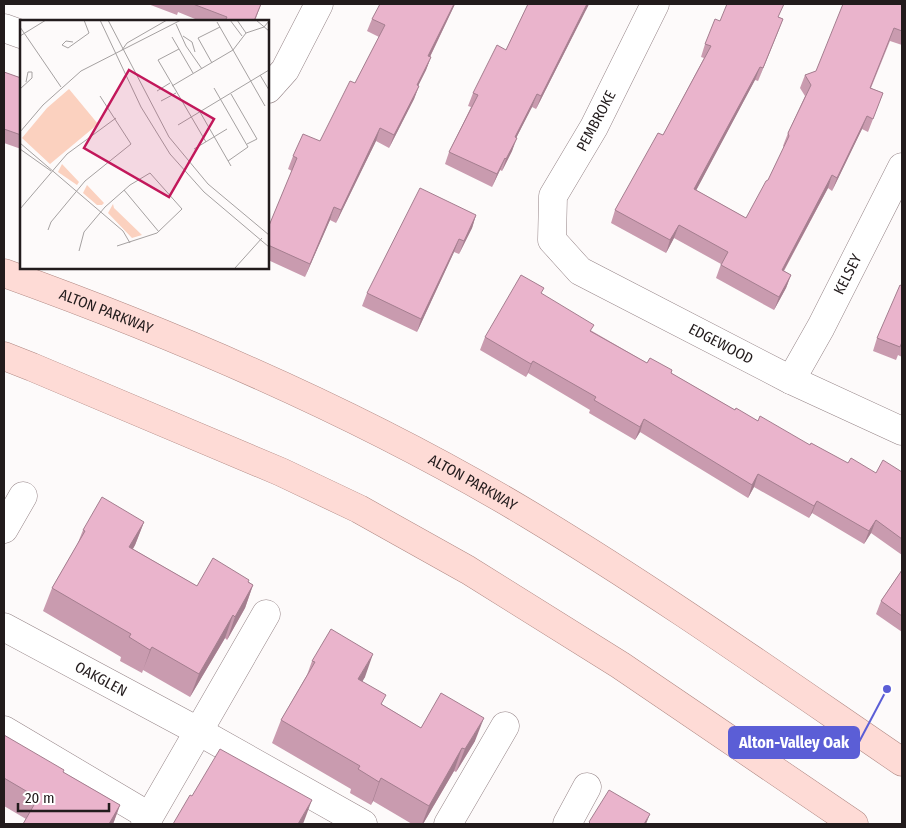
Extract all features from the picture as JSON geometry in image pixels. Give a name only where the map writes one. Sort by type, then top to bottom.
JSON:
[{"type":"main road","name":"ALTON PARKWAY","points":[[4,273],[98,307],[193,346],[292,390],[414,451],[527,514],[639,584],[902,762]]},
{"type":"main road","points":[[4,356],[281,472],[359,509],[468,570],[611,660],[854,824]]},
{"type":"street","points":[[269,87],[285,70],[319,4]]},
{"type":"street","name":"PEMBROKE","points":[[552,240],[554,196],[594,127],[655,4]]},
{"type":"street","points":[[4,28],[20,34]]},
{"type":"street","name":"KELSEY","points":[[791,380],[848,274],[902,167]]},
{"type":"street","name":"EDGEWOOD","points":[[552,240],[580,271],[791,380],[902,431]]},
{"type":"street","points":[[4,530],[23,496]]},
{"type":"street","points":[[4,730],[147,820],[266,614]]},
{"type":"street","name":"OAKGLEN","points":[[4,626],[198,731],[362,824]]},
{"type":"street","points":[[448,824],[505,726]]},
{"type":"street","points":[[567,824],[587,788]]},
{"type":"building","points":[[193,4],[261,4],[254,20],[226,20],[227,17]]},
{"type":"building","points":[[380,4],[454,4],[428,56],[431,57],[417,85],[419,86],[394,135],[380,128],[341,210],[334,207],[310,264],[269,245],[269,226],[297,158],[293,156],[303,134],[320,141],[350,81],[355,83],[385,25],[372,19]]},
{"type":"building","points":[[528,4],[587,4],[541,96],[537,94],[515,137],[517,138],[497,174],[449,152],[478,95],[473,93],[497,45],[506,50]]},
{"type":"building","points":[[727,4],[784,4],[778,17],[783,19],[763,68],[760,67],[694,189],[746,218],[768,180],[789,136],[788,133],[811,85],[805,75],[816,71],[843,4],[902,4],[902,31],[894,28],[870,88],[883,93],[873,119],[867,116],[837,178],[832,175],[782,270],[791,275],[779,297],[721,265],[728,252],[679,225],[670,240],[615,210],[658,133],[663,135],[711,46],[705,44],[715,19],[720,21]]},
{"type":"building","points":[[4,72],[20,78],[20,135],[4,129]]},
{"type":"building","points":[[420,188],[476,215],[464,241],[459,239],[421,319],[367,293]]},
{"type":"building","points":[[521,275],[544,288],[541,293],[594,325],[590,331],[647,363],[650,358],[672,370],[671,373],[735,410],[736,408],[758,421],[760,416],[810,445],[811,443],[848,463],[851,458],[876,473],[883,460],[902,472],[902,539],[876,520],[869,531],[817,501],[814,506],[758,474],[752,485],[644,419],[640,427],[594,400],[596,397],[533,361],[531,364],[485,337]]},
{"type":"building","points":[[900,285],[902,286],[902,342],[900,347],[877,338]]},
{"type":"building","points":[[102,497],[144,522],[129,547],[197,586],[213,558],[249,580],[248,582],[253,585],[235,617],[233,615],[199,674],[152,647],[150,650],[129,637],[131,634],[52,588]]},
{"type":"building","points":[[902,570],[902,616],[881,601]]},
{"type":"building","points":[[331,629],[373,654],[358,679],[386,695],[381,704],[421,728],[441,693],[484,718],[465,749],[462,748],[429,806],[381,778],[379,782],[358,769],[360,766],[281,720],[315,662],[312,661]]},
{"type":"building","points":[[4,735],[120,805],[109,824],[23,824],[38,798],[4,778]]},
{"type":"building","points":[[220,749],[312,800],[298,824],[173,824]]},
{"type":"building","points":[[609,790],[650,814],[644,824],[591,824],[589,822]]},
{"type":"place","name":"Alton-Valley Oak","points":[[887,689]]}]
